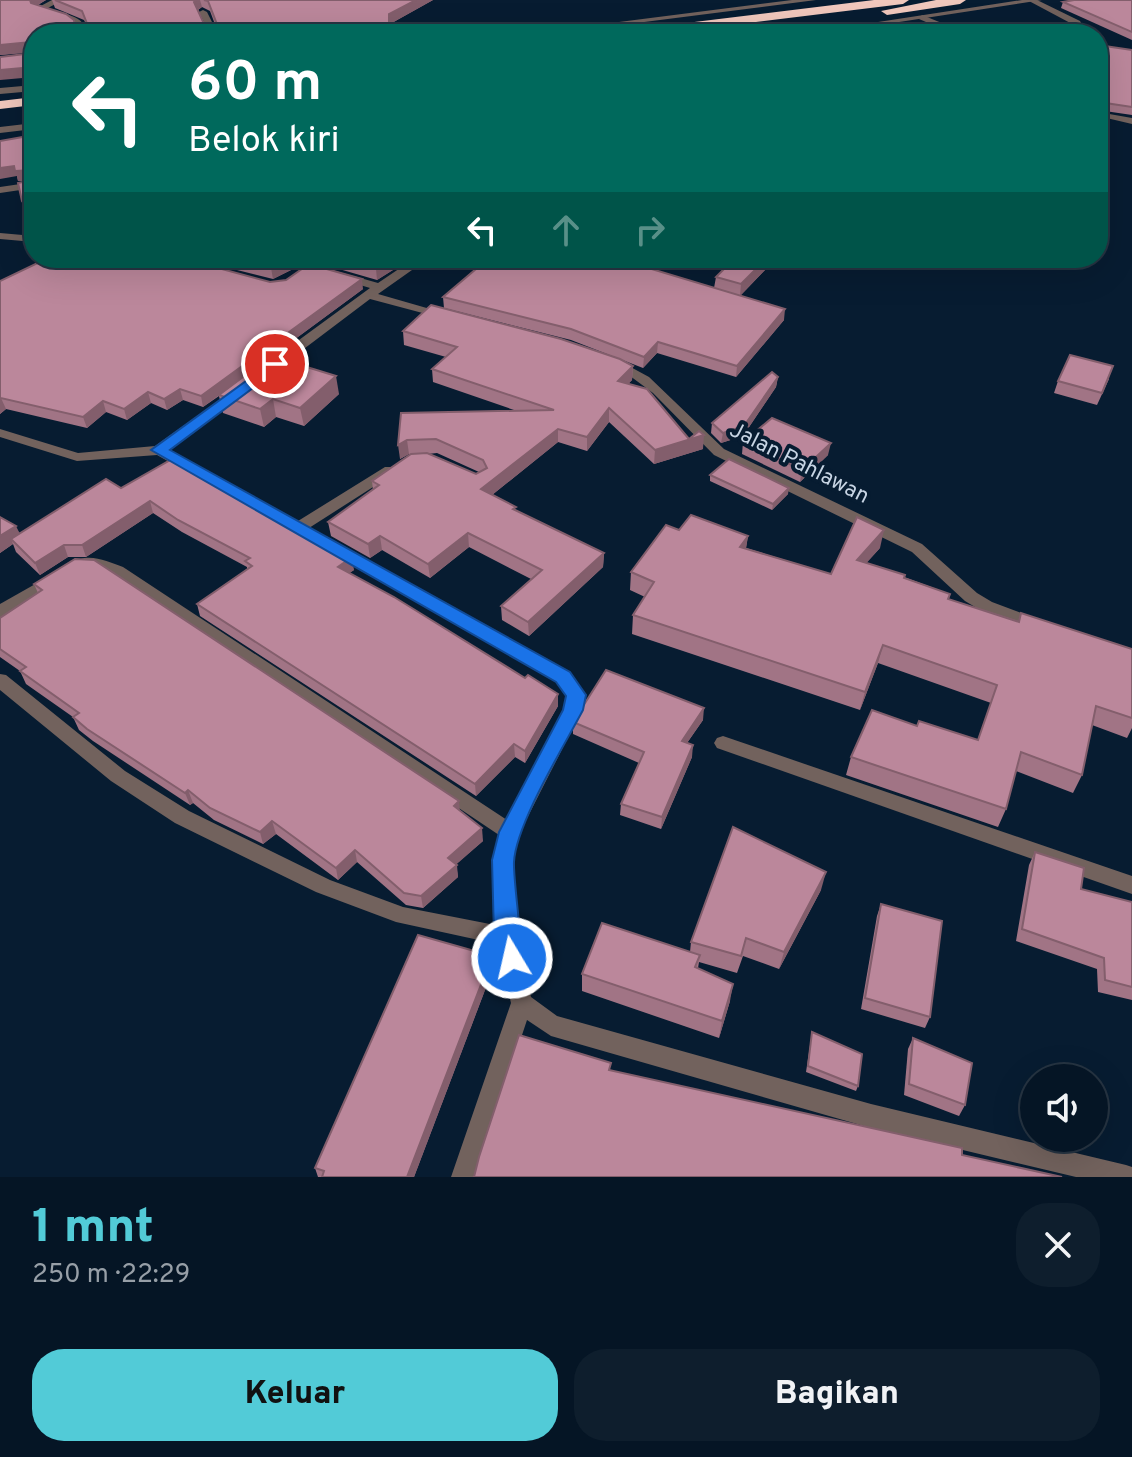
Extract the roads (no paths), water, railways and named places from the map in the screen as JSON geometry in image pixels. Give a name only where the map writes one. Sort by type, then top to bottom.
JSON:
[{"type":"highway","points":[[710,24],[903,0]]},
{"type":"highway","points":[[778,24],[960,0]]},
{"type":"highway","points":[[0,105],[24,102]]},
{"type":"highway","points":[[0,113],[24,110]]},
{"type":"street","points":[[59,0],[39,9],[73,19],[79,24]]},
{"type":"street","points":[[612,24],[812,0]]},
{"type":"street","points":[[873,24],[1036,0],[1078,24]]},
{"type":"street","points":[[203,12],[209,24]]},
{"type":"street","points":[[922,17],[938,24]]},
{"type":"street","points":[[0,91],[24,89]]},
{"type":"street","points":[[0,130],[24,127]]},
{"type":"street","points":[[0,190],[24,186]]},
{"type":"street","points":[[0,236],[24,238]]},
{"type":"street","points":[[299,268],[459,319]]},
{"type":"street","points":[[258,377],[408,268]]},
{"type":"street","name":"Jalan Pahlawan","points":[[600,356],[653,383],[719,452],[917,548],[971,597],[986,606],[1059,633]]},
{"type":"street","points":[[0,433],[77,457],[159,450],[245,386]]},
{"type":"street","points":[[159,450],[563,677],[576,695],[573,710],[510,832],[503,860],[506,936],[522,1003],[463,1177]]},
{"type":"street","points":[[300,527],[409,461]]},
{"type":"street","points":[[0,612],[76,564],[104,565],[510,832]]},
{"type":"street","points":[[0,680],[118,776],[182,817],[323,886],[403,916],[506,936]]},
{"type":"street","points":[[723,743],[1132,885]]},
{"type":"street","points":[[522,1003],[551,1025],[710,1072],[871,1116],[1126,1177]]},
{"type":"lane","points":[[1108,116],[1132,121]]}]
